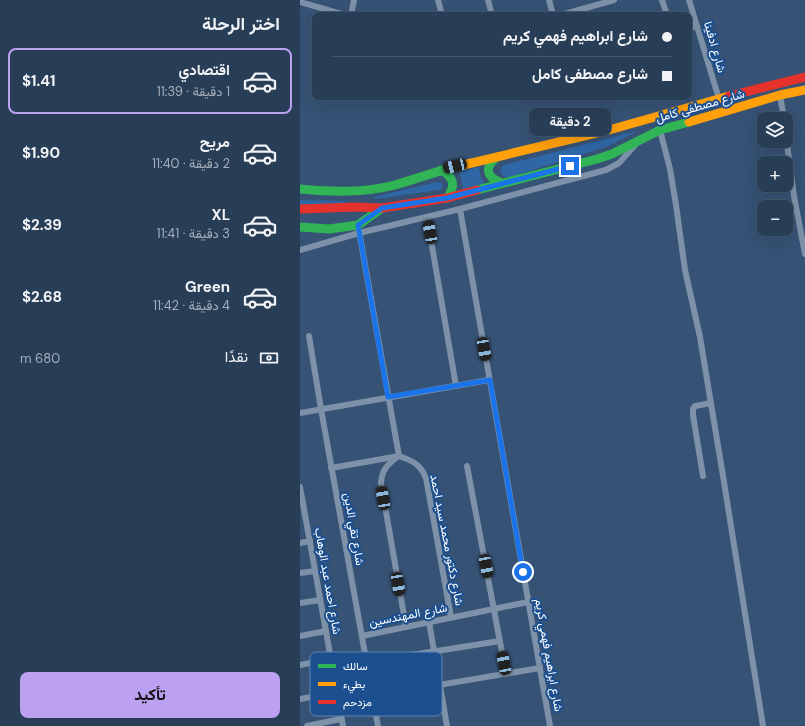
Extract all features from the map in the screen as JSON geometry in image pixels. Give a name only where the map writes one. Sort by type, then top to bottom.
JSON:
[{"type":"main road","name":"شارع مصطفى كامل","points":[[300,189],[356,191],[394,185],[441,170],[608,130],[805,77]]},
{"type":"main road","name":"شارع مصطفى كامل","points":[[300,209],[355,207],[382,208],[447,198],[596,159],[612,154],[660,130],[780,95],[805,90]]},
{"type":"main road","points":[[497,156],[492,160],[488,172],[491,178],[496,182],[502,183]]},
{"type":"main road","points":[[441,170],[450,176],[453,182],[451,194],[447,198]]},
{"type":"main road","points":[[300,228],[359,229],[382,208]]},
{"type":"street","points":[[352,12],[354,0]]},
{"type":"street","points":[[438,0],[441,12]]},
{"type":"street","points":[[488,0],[491,12]]},
{"type":"street","points":[[549,0],[552,12]]},
{"type":"street","points":[[572,12],[614,0]]},
{"type":"street","points":[[662,0],[666,12]]},
{"type":"street","name":"شارع ادفينا","points":[[689,0],[719,99]]},
{"type":"street","points":[[300,2],[314,3],[330,12]]},
{"type":"street","points":[[692,27],[697,26]]},
{"type":"street","points":[[780,95],[783,112]]},
{"type":"street","points":[[660,130],[670,169],[685,270],[700,337],[763,726]]},
{"type":"street","points":[[300,250],[359,229],[460,210],[606,170],[619,163],[639,140]]},
{"type":"street","points":[[787,148],[794,196],[805,254]]},
{"type":"street","name":"شارع ابراهيم فهمي كريم","points":[[460,210],[550,726]]},
{"type":"street","points":[[427,217],[456,386]]},
{"type":"street","points":[[359,229],[399,456]]},
{"type":"street","name":"شارع تقي الدين","points":[[309,336],[365,652]]},
{"type":"street","points":[[300,413],[490,380]]},
{"type":"street","points":[[703,476],[693,409],[695,406],[711,403]]},
{"type":"street","points":[[332,468],[399,456]]},
{"type":"street","points":[[399,456],[385,467],[381,483],[406,627]]},
{"type":"street","name":"شارع دكتور محمد سيد احمد","points":[[399,456],[416,463],[426,478],[451,617]]},
{"type":"street","points":[[467,466],[506,674]]},
{"type":"street","name":"شارع احمد عبد الوهاب","points":[[300,487],[302,512],[310,541],[330,652]]},
{"type":"street","points":[[300,543],[310,541]]},
{"type":"street","points":[[300,573],[315,571]]},
{"type":"street","points":[[300,603],[320,600]]},
{"type":"street","name":"شارع المهندسين","points":[[362,636],[528,602]]},
{"type":"street","points":[[428,622],[434,651]]},
{"type":"street","points":[[300,636],[326,631]]},
{"type":"street","points":[[428,652],[500,641]]},
{"type":"street","points":[[300,665],[310,663]]},
{"type":"street","points":[[442,685],[540,668]]},
{"type":"street","points":[[300,699],[310,697]]},
{"type":"street","points":[[442,697],[447,726]]},
{"type":"street","name":"شارع تقي الدين","points":[[376,716],[378,726]]},
{"type":"street","points":[[307,726],[342,723]]},
{"type":"shaded area","points":[[637,131],[609,146],[507,178],[500,172],[504,165]]},
{"type":"shaded area","points":[[479,167],[481,178],[485,184],[463,189],[459,173]]},
{"type":"shaded area","points":[[437,182],[443,185],[439,190],[375,199],[374,197]]},
{"type":"shaded area","points":[[300,200],[350,201],[339,204],[300,204]]},
{"type":"traffic: fast","points":[[477,190],[597,159],[612,154],[660,130],[689,122]]},
{"type":"traffic: fast","points":[[497,157],[490,165],[489,172],[493,178],[502,183]]},
{"type":"traffic: fast","points":[[300,189],[359,191],[383,188],[459,166]]},
{"type":"traffic: fast","points":[[441,170],[449,176],[452,182],[452,190],[447,198]]},
{"type":"traffic: fast","points":[[300,227],[329,229],[358,225],[382,208]]},
{"type":"traffic: slow","points":[[689,122],[780,95],[805,90]]},
{"type":"traffic: slow","points":[[459,166],[609,130],[729,96]]},
{"type":"traffic: jam","points":[[729,96],[805,77]]},
{"type":"traffic: jam","points":[[300,209],[355,207],[382,208],[447,198],[477,190]]},
{"type":"route","points":[[523,572],[490,380],[388,397],[358,225],[382,208],[447,198],[570,166]]}]
